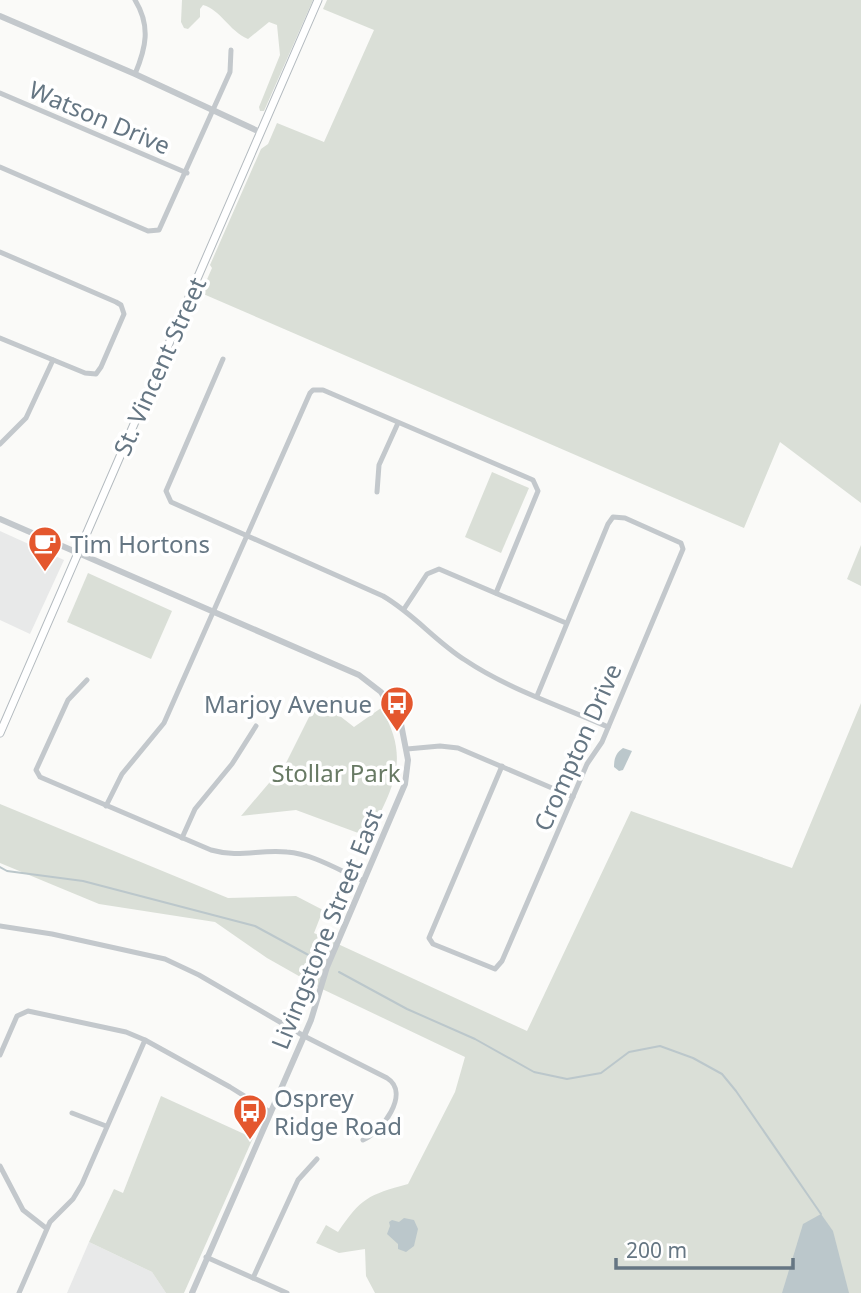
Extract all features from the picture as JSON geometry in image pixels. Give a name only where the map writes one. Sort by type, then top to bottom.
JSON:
[{"type":"main road","name":"St. Vincent Street","points":[[0,733],[318,0]]},
{"type":"street","points":[[135,0],[145,24],[146,41],[135,74]]},
{"type":"street","points":[[0,16],[260,132]]},
{"type":"street","points":[[0,167],[152,232],[163,227],[230,72],[231,50]]},
{"type":"street","name":"Watson Drive","points":[[0,93],[187,173]]},
{"type":"street","points":[[0,252],[116,302],[124,309],[96,374],[85,373],[0,338]]},
{"type":"street","points":[[223,359],[166,491],[171,502],[371,590],[404,609],[451,652],[464,660],[608,727]]},
{"type":"street","points":[[1,441],[26,418],[53,360]]},
{"type":"street","points":[[106,806],[122,774],[164,723],[313,390],[323,390],[533,480],[538,491],[496,593]]},
{"type":"street","points":[[377,492],[379,466],[398,423]]},
{"type":"street","name":"Crompton Drive","points":[[502,766],[429,933],[430,942],[495,969],[499,966],[573,797],[608,727],[682,549],[681,543],[625,518],[613,517],[537,696]]},
{"type":"street","name":"Livingstone Street East","points":[[0,519],[368,680],[381,692],[401,724],[407,749],[407,776],[402,793],[327,967],[304,1036],[192,1293]]},
{"type":"street","points":[[404,609],[427,574],[439,569],[566,623]]},
{"type":"street","points":[[88,680],[68,700],[36,770],[40,777],[211,850],[231,855],[280,851],[297,853],[364,881]]},
{"type":"street","points":[[182,838],[195,808],[232,764],[256,726]]},
{"type":"street","points":[[407,749],[448,746],[465,750],[573,797]]},
{"type":"street","points":[[0,926],[52,934],[165,959],[191,971],[304,1036],[387,1078],[396,1085],[396,1097],[378,1131],[363,1140]]},
{"type":"street","points":[[0,1055],[17,1016],[28,1011],[126,1032],[230,1087],[270,1112]]},
{"type":"street","points":[[19,1293],[46,1228],[76,1194],[145,1040]]},
{"type":"street","points":[[72,1113],[106,1126]]},
{"type":"street","points":[[253,1278],[298,1180],[317,1159]]},
{"type":"street","points":[[1,1169],[23,1210],[46,1228]]},
{"type":"street","points":[[206,1257],[287,1293]]},
{"type":"shaded area","points":[[0,531],[64,560],[30,634],[0,620]]},
{"type":"shaded area","points":[[623,748],[632,751],[623,770],[619,771],[614,767],[614,761]]},
{"type":"shaded area","points":[[821,1214],[833,1231],[849,1293],[782,1293],[803,1224]]},
{"type":"shaded area","points":[[404,1218],[414,1220],[418,1229],[414,1246],[406,1252],[398,1249],[398,1244],[387,1234],[389,1222],[399,1222]]},
{"type":"shaded area","points":[[89,1242],[152,1272],[166,1293],[67,1293]]},
{"type":"green space","points":[[182,0],[313,0],[264,111],[260,111],[259,107],[280,55],[277,25],[269,22],[248,39],[235,31],[215,11],[203,5],[200,17],[188,29],[184,28],[181,22]]},
{"type":"green space","points":[[327,0],[861,0],[861,503],[780,442],[744,528],[201,293],[212,268],[210,265],[261,149],[268,144],[277,123],[324,142],[374,30],[323,9]]},
{"type":"green space","points":[[492,472],[529,488],[501,553],[465,537]]},
{"type":"green space","points":[[861,545],[861,586],[847,579]]},
{"type":"green space","points":[[88,573],[172,611],[151,659],[67,622]]},
{"type":"green space","name":"Stollar Park","points":[[318,699],[354,727],[381,708],[390,727],[397,759],[395,774],[369,837],[296,810],[241,816],[286,763]]},
{"type":"green space","points":[[861,703],[861,1293],[375,1293],[366,1276],[365,1249],[339,1253],[316,1243],[326,1225],[338,1232],[367,1199],[408,1184],[455,1092],[465,1057],[320,988],[267,958],[215,922],[99,904],[0,863],[0,804],[228,898],[296,896],[323,910],[314,933],[527,1031],[631,811],[792,868]]},
{"type":"green space","points":[[161,1096],[253,1138],[184,1293],[166,1293],[152,1272],[89,1242],[114,1189],[123,1193]]},
{"type":"waterway","points":[[0,867],[7,871],[83,881],[255,926],[325,964]]},
{"type":"waterway","points":[[339,972],[407,1009],[475,1039],[534,1072],[567,1079],[601,1073],[629,1052],[660,1046],[693,1058],[722,1074],[736,1091],[821,1214]]},
{"type":"place","name":"Tim Hortons","points":[[45,573]]},
{"type":"place","name":"Marjoy Avenue","points":[[397,733]]},
{"type":"place","name":"Osprey Ridge Road","points":[[250,1141]]}]
